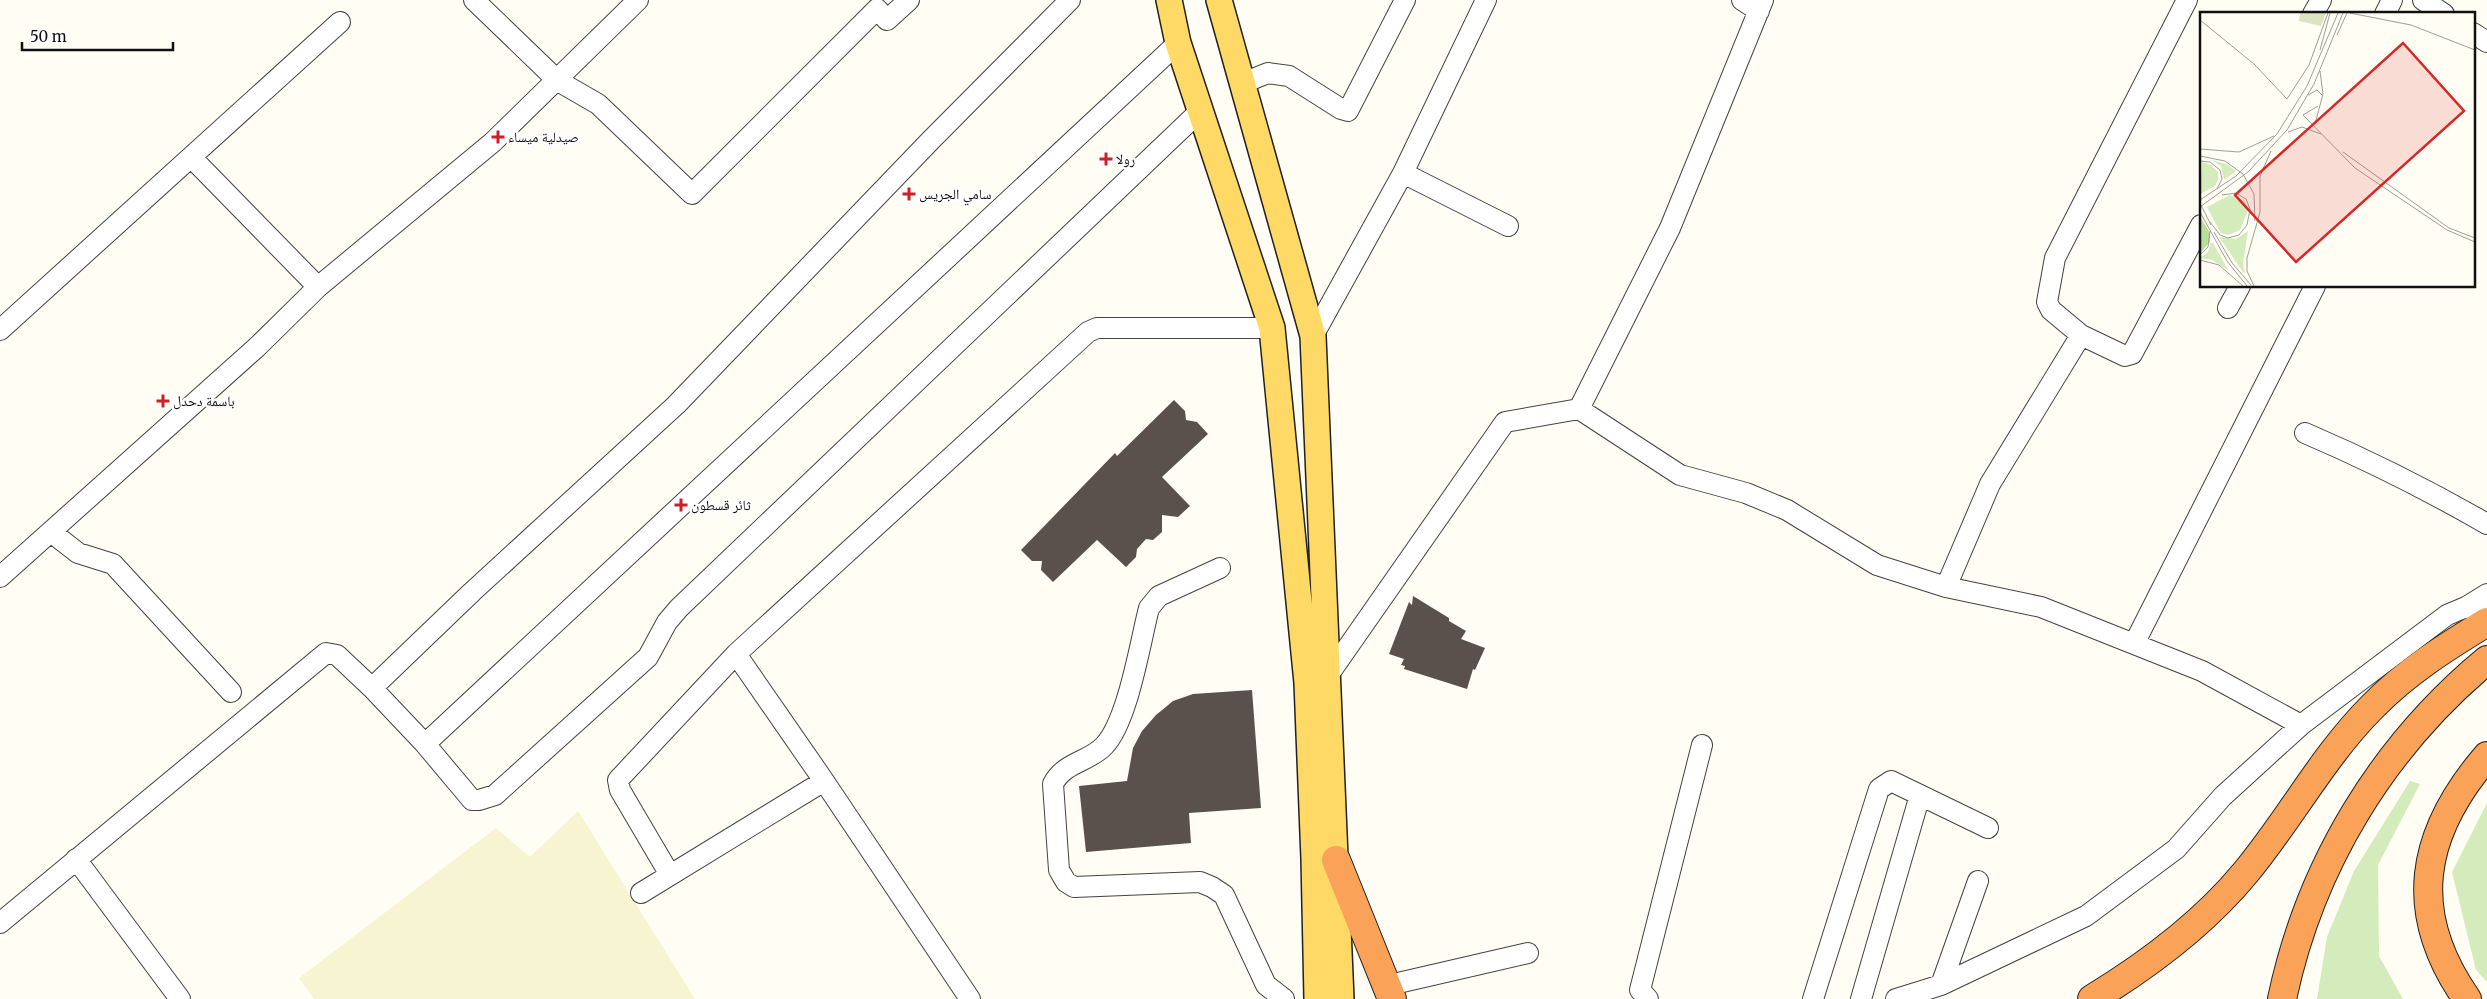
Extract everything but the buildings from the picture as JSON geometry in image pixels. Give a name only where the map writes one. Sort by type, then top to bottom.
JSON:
[{"type":"highway","points":[[2092,999],[2148,962],[2221,898],[2246,872],[2337,747],[2384,695],[2432,656],[2477,614]]},
{"type":"highway","points":[[2282,999],[2305,914],[2326,863],[2353,815],[2383,769],[2417,727],[2455,687],[2487,660]]},
{"type":"highway","points":[[2467,999],[2448,972],[2435,940],[2428,911],[2428,880],[2443,820],[2457,794],[2487,756]]},
{"type":"highway","points":[[1336,860],[1388,993]]},
{"type":"main road","points":[[1169,0],[1178,43],[1272,328],[1307,683],[1314,859],[1315,998]]},
{"type":"main road","points":[[1221,1],[1313,336],[1341,999]]},
{"type":"main road","points":[[1250,259],[1289,254]]},
{"type":"street","points":[[474,0],[558,81],[598,104],[692,194],[872,5],[887,20],[909,0]]},
{"type":"street","points":[[0,577],[257,347],[318,287],[493,142],[558,81],[638,0]]},
{"type":"street","points":[[372,688],[472,592],[676,405],[931,140],[1070,0]]},
{"type":"street","points":[[1243,83],[1268,73],[1289,76],[1341,109],[1348,111],[1405,0]]},
{"type":"street","points":[[1313,336],[1403,173],[1486,0]]},
{"type":"street","points":[[1579,409],[1670,228],[1761,5],[1742,0]]},
{"type":"street","points":[[2187,0],[2055,258],[2047,302],[2050,310],[2081,335],[2125,356],[2132,354],[2200,227]]},
{"type":"street","points":[[2314,12],[2320,0]]},
{"type":"street","points":[[2386,12],[2392,0]]},
{"type":"street","points":[[2423,0],[2441,12]]},
{"type":"street","points":[[0,330],[340,22]]},
{"type":"street","points":[[2474,34],[2487,42]]},
{"type":"street","points":[[425,744],[1178,43]]},
{"type":"street","points":[[0,923],[326,653],[337,655],[372,688],[425,744],[472,800],[495,795],[648,657],[667,622],[679,608],[1200,111]]},
{"type":"street","points":[[191,156],[318,287]]},
{"type":"street","points":[[1403,173],[1508,226]]},
{"type":"street","points":[[2228,308],[2239,288]]},
{"type":"street","points":[[2134,644],[2314,288]]},
{"type":"street","points":[[670,875],[620,790],[618,780],[736,654],[1088,332],[1097,328],[1272,328]]},
{"type":"street","points":[[1946,587],[1990,484],[2081,335]]},
{"type":"street","points":[[1327,677],[1505,422],[1579,409],[1680,475],[1746,493],[1787,510],[1877,565],[1946,587],[2041,607],[2202,671],[2301,725]]},
{"type":"street","points":[[2305,433],[2376,464],[2436,494],[2487,524]]},
{"type":"street","points":[[51,532],[78,553],[113,564],[231,692]]},
{"type":"street","points":[[1220,568],[1159,596],[1150,608],[1123,712],[1112,736],[1103,747],[1064,769],[1057,776],[1053,784],[1059,870],[1066,882],[1074,887],[1200,882],[1212,886],[1224,896],[1266,985],[1284,999]]},
{"type":"street","points":[[2477,614],[2487,594]]},
{"type":"street","points":[[1896,999],[1941,985],[2086,916],[2176,849],[2223,796],[2301,725],[2447,615],[2487,613]]},
{"type":"street","points":[[736,654],[824,780],[970,999]]},
{"type":"street","points":[[1648,999],[1640,990],[1702,745]]},
{"type":"street","points":[[641,893],[824,780]]},
{"type":"street","points":[[1813,999],[1879,789],[1891,781],[1988,828]]},
{"type":"street","points":[[1861,999],[1920,795]]},
{"type":"street","points":[[76,860],[180,999]]},
{"type":"street","points":[[1941,985],[1978,881]]},
{"type":"street","points":[[1388,993],[1528,953]]},
{"type":"shaded area","points":[[578,811],[695,999],[314,999],[299,978],[496,828],[530,857]]},
{"type":"green space","points":[[2410,781],[2420,784],[2378,865],[2379,956],[2403,999],[2317,999],[2327,937],[2354,871]]},
{"type":"green space","points":[[2487,803],[2487,982],[2476,970],[2452,872]]},
{"type":"place","name":"صيدلية ميساء","points":[[498,137]]},
{"type":"place","name":"رولا","points":[[1106,159]]},
{"type":"place","name":"سامي الجريس","points":[[909,194]]},
{"type":"place","name":"باسمة دحدل","points":[[163,401]]},
{"type":"place","name":"ثائر قسطون","points":[[681,505]]}]
